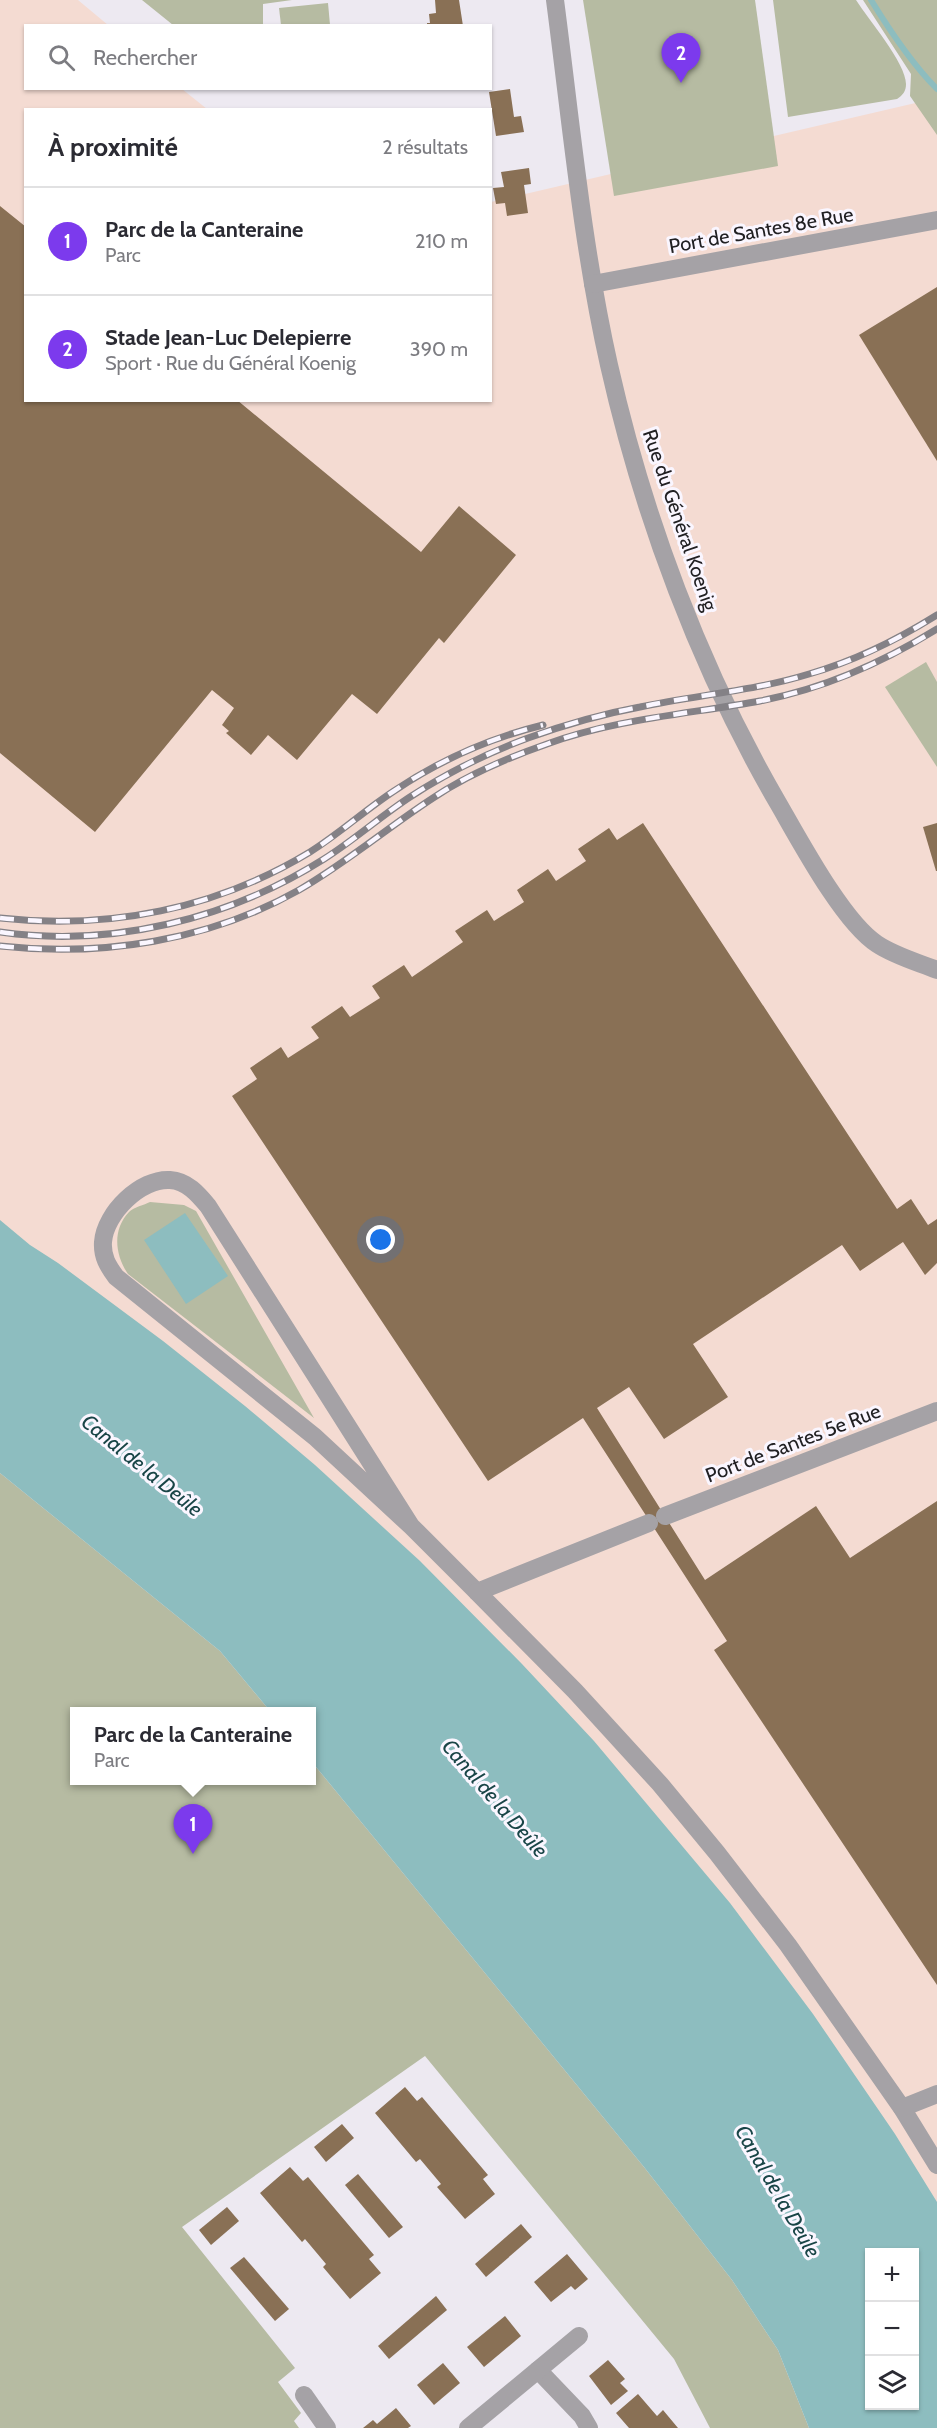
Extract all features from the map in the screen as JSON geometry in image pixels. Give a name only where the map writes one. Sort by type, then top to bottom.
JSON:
[{"type":"street","name":"Rue du Général Koenig","points":[[555,0],[593,284],[614,386],[653,522],[682,602],[726,706],[793,829],[855,922],[876,944],[937,970]]},
{"type":"street","name":"Port de Santes 8e Rue","points":[[593,284],[937,220]]},
{"type":"street","points":[[411,1526],[198,1193],[186,1184],[171,1180],[157,1181],[140,1189],[113,1215],[106,1229],[103,1241],[104,1254],[107,1264],[116,1277],[315,1437],[411,1526],[575,1691],[660,1784],[717,1852],[788,1945],[902,2108],[937,2165]]},
{"type":"street","name":"Port de Santes 5e Rue","points":[[477,1592],[937,1411]]},
{"type":"street","points":[[902,2108],[937,2094]]},
{"type":"street","points":[[468,2428],[579,2336]]},
{"type":"street","points":[[538,2370],[582,2416],[590,2428]]},
{"type":"street","points":[[304,2395],[327,2428]]},
{"type":"shaded area","points":[[0,0],[78,0],[107,24],[24,24],[24,90],[183,90],[206,108],[24,108],[24,402],[492,402],[492,202],[937,98],[937,2428],[918,2410],[919,2248],[865,2248],[709,2115],[316,1711],[316,1707],[312,1707],[0,1387]]},
{"type":"green space","points":[[142,0],[292,0],[263,4],[263,24],[172,24]]},
{"type":"green space","points":[[583,0],[755,0],[778,166],[614,196]]},
{"type":"green space","points":[[773,0],[856,0],[900,65],[906,84],[904,93],[897,99],[788,117]]},
{"type":"green space","points":[[863,0],[937,0],[937,135],[910,96],[911,74]]},
{"type":"green space","points":[[328,3],[330,24],[281,24],[279,8]]},
{"type":"green space","points":[[926,662],[937,682],[937,767],[885,687]]},
{"type":"green space","points":[[150,1202],[184,1205],[196,1211],[314,1418],[128,1274],[118,1251],[120,1227],[131,1210]]},
{"type":"green space","points":[[0,1473],[220,1651],[267,1707],[70,1707],[70,1785],[316,1785],[316,1767],[644,2167],[732,2280],[778,2350],[809,2428],[710,2428],[674,2359],[425,2056],[182,2227],[295,2368],[278,2382],[301,2413],[294,2421],[299,2428],[0,2428]]},
{"type":"water","points":[[185,1213],[228,1276],[186,1304],[144,1240]]},
{"type":"water","name":"Canal de la Deûle","points":[[0,1220],[30,1245],[163,1341],[245,1406],[315,1465],[420,1561],[594,1741],[730,1903],[813,2014],[895,2134],[937,2202],[937,2428],[809,2428],[778,2350],[732,2280],[644,2167],[316,1767],[316,1707],[267,1707],[220,1651],[0,1473]]},
{"type":"building","points":[[435,0],[459,0],[463,24],[427,24],[430,23],[429,14],[436,13]]},
{"type":"building","points":[[510,89],[514,117],[521,116],[524,132],[496,136],[489,92]]},
{"type":"building","points":[[529,168],[531,184],[524,185],[528,213],[507,216],[505,203],[496,204],[493,188],[504,187],[501,172]]},
{"type":"building","points":[[0,206],[24,225],[24,402],[239,402],[421,552],[459,506],[516,555],[444,643],[439,638],[377,714],[352,694],[297,760],[268,735],[251,755],[226,733],[229,731],[222,725],[234,708],[212,690],[95,832],[0,753]]},
{"type":"building","points":[[937,287],[937,461],[859,335]]},
{"type":"building","points":[[643,823],[897,1209],[911,1199],[928,1225],[937,1219],[937,1263],[925,1275],[903,1242],[860,1271],[842,1245],[693,1344],[728,1397],[664,1439],[629,1387],[597,1408],[705,1580],[816,1506],[850,1558],[937,1501],[937,1985],[714,1650],[727,1641],[583,1418],[488,1481],[232,1096],[257,1079],[250,1068],[281,1047],[288,1058],[319,1038],[311,1027],[342,1006],[350,1017],[380,998],[372,986],[404,965],[412,977],[463,942],[455,931],[487,910],[494,921],[524,902],[517,890],[548,869],[556,881],[586,861],[578,849],[609,828],[617,840]]},
{"type":"building","points":[[937,823],[937,871],[936,871],[923,827]]},
{"type":"building","points":[[405,2087],[417,2101],[422,2097],[488,2175],[483,2179],[495,2194],[465,2219],[437,2187],[441,2184],[420,2159],[416,2162],[375,2113]]},
{"type":"building","points":[[342,2124],[354,2138],[326,2162],[314,2147]]},
{"type":"building","points":[[290,2167],[303,2181],[308,2177],[374,2255],[369,2259],[381,2273],[350,2299],[323,2267],[326,2264],[305,2239],[302,2242],[260,2193]]},
{"type":"building","points":[[358,2174],[403,2227],[389,2238],[345,2185]]},
{"type":"building","points":[[227,2207],[239,2221],[211,2245],[199,2230]]},
{"type":"building","points":[[521,2224],[532,2237],[486,2277],[475,2264]]},
{"type":"building","points":[[567,2254],[588,2279],[575,2290],[571,2286],[551,2302],[534,2282]]},
{"type":"building","points":[[244,2257],[289,2309],[275,2321],[230,2268]]},
{"type":"building","points":[[436,2296],[447,2310],[389,2359],[378,2346]]},
{"type":"building","points":[[505,2316],[521,2336],[484,2367],[467,2347]]},
{"type":"building","points":[[608,2360],[625,2379],[620,2383],[628,2391],[611,2405],[589,2376]]},
{"type":"building","points":[[443,2363],[460,2383],[434,2405],[417,2385]]},
{"type":"building","points":[[638,2394],[657,2416],[663,2410],[678,2428],[629,2428],[616,2413]]},
{"type":"building","points":[[396,2408],[411,2426],[408,2428],[363,2428],[373,2420],[377,2424]]},
{"type":"waterway","points":[[871,0],[901,46],[937,89]]},
{"type":"railway","points":[[0,932],[42,936],[85,936],[127,932],[209,913],[287,880],[335,852],[424,788],[497,750],[583,720],[661,703],[767,685],[809,674],[875,649],[937,615]]},
{"type":"railway","points":[[0,946],[38,949],[116,947],[192,933],[229,922],[264,908],[299,890],[416,809],[473,774],[502,761],[547,744],[599,729],[783,696],[829,682],[873,664],[937,629]]},
{"type":"railway","points":[[0,918],[81,921],[121,917],[161,911],[237,888],[274,872],[310,852],[383,798],[429,769],[485,743],[543,725]]},
{"type":"place","name":"Stade Jean-Luc Delepierre","points":[[681,83]]},
{"type":"place","name":"Parc de la Canteraine","points":[[193,1854]]}]
